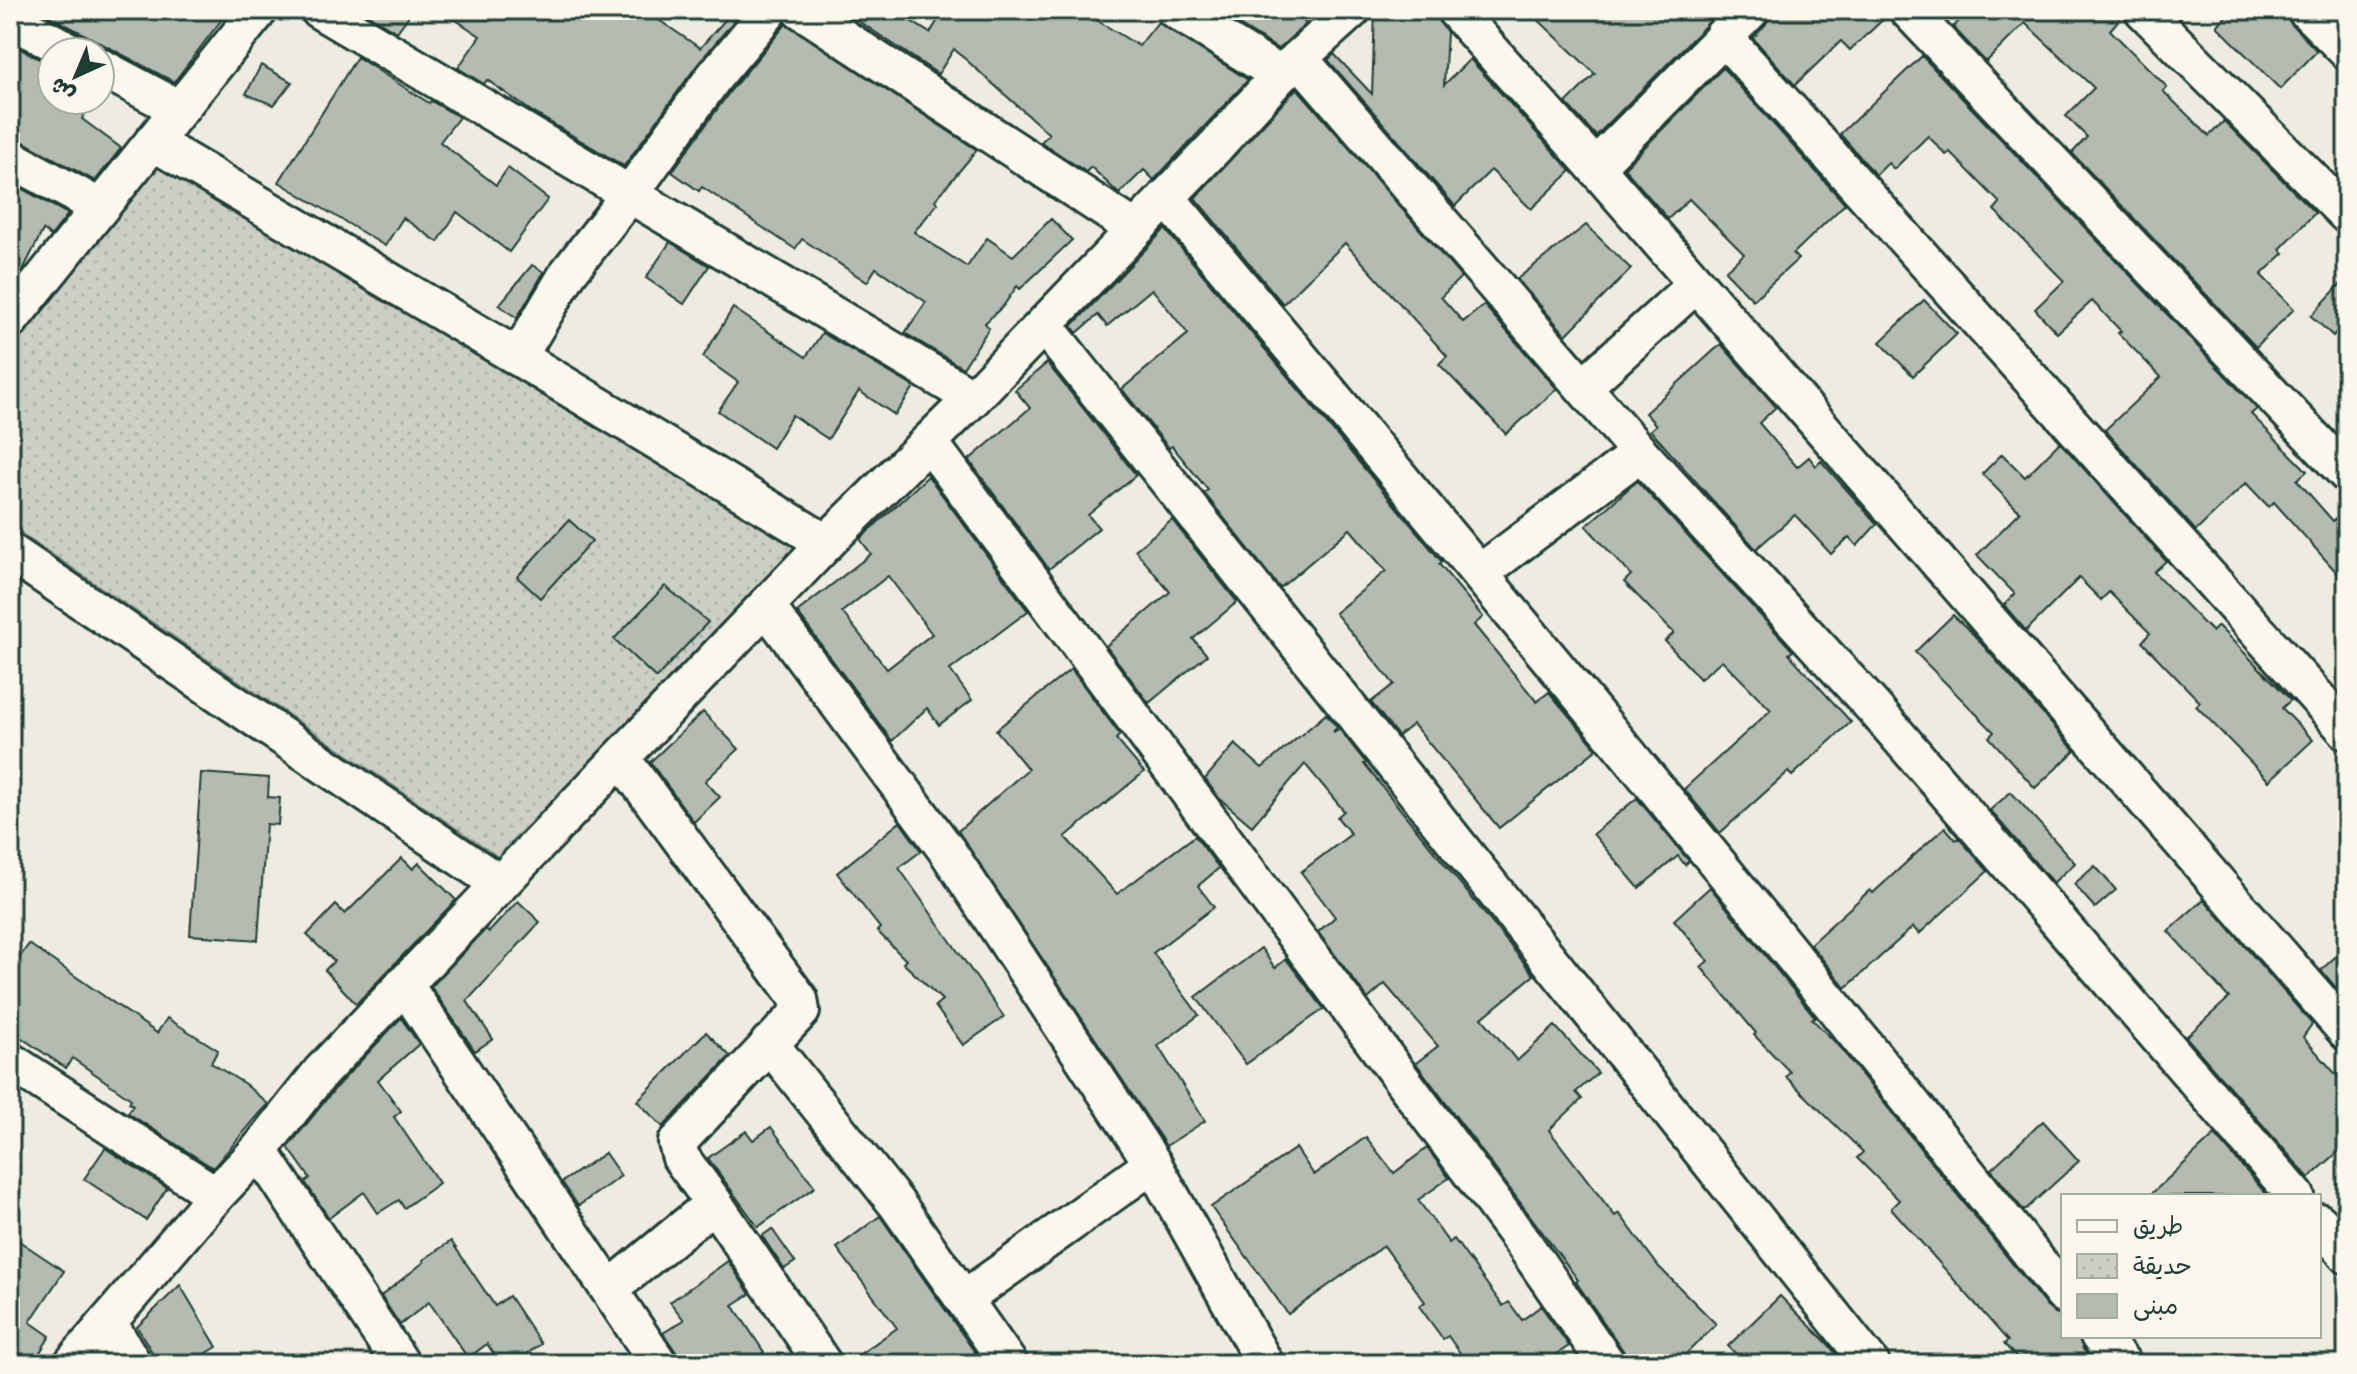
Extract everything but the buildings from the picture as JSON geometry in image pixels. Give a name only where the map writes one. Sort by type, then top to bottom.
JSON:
[{"type":"street","points":[[10,320],[259,10]]},
{"type":"street","points":[[319,10],[973,398]]},
{"type":"street","points":[[518,357],[568,273],[630,194],[714,77],[770,10]]},
{"type":"street","points":[[801,10],[1135,229]]},
{"type":"street","points":[[1175,10],[1290,66],[1874,708],[2294,1194]]},
{"type":"street","points":[[72,1364],[216,1195],[259,1150],[321,1072],[404,984],[826,543],[1044,325],[1290,66],[1352,10]]},
{"type":"street","points":[[1455,10],[2347,1032]]},
{"type":"street","points":[[1595,167],[1751,10]]},
{"type":"street","points":[[1908,10],[2347,474]]},
{"type":"street","points":[[2143,10],[2347,215]]},
{"type":"street","points":[[2306,10],[2347,51]]},
{"type":"street","points":[[10,19],[41,36]]},
{"type":"street","points":[[1723,36],[2347,731]]},
{"type":"street","points":[[116,76],[179,109]]},
{"type":"street","points":[[153,142],[826,543]]},
{"type":"street","points":[[10,158],[99,207]]},
{"type":"street","points":[[1166,197],[1878,1058],[2061,1291]]},
{"type":"street","points":[[1584,386],[1695,285]]},
{"type":"street","points":[[1044,325],[1871,1364]]},
{"type":"street","points":[[929,442],[1524,1244],[1607,1364]]},
{"type":"street","points":[[1480,573],[1640,453]]},
{"type":"street","points":[[10,552],[500,884]]},
{"type":"street","points":[[766,606],[948,852],[1153,1164],[1265,1364]]},
{"type":"street","points":[[621,758],[799,999],[801,1011],[677,1143],[681,1158],[823,1364]]},
{"type":"street","points":[[404,984],[659,1364]]},
{"type":"street","points":[[769,1043],[896,1203],[1009,1364]]},
{"type":"street","points":[[10,1061],[216,1195]]},
{"type":"street","points":[[259,1150],[401,1364]]},
{"type":"street","points":[[964,1299],[1153,1164]]},
{"type":"street","points":[[610,1289],[714,1203]]},
{"type":"street","points":[[2321,1224],[2347,1255]]},
{"type":"street","points":[[108,1322],[133,1364]]},
{"type":"street","points":[[2101,1338],[2123,1364]]},
{"type":"green space","points":[[151,160],[805,553],[504,861],[10,526],[10,336]]}]
